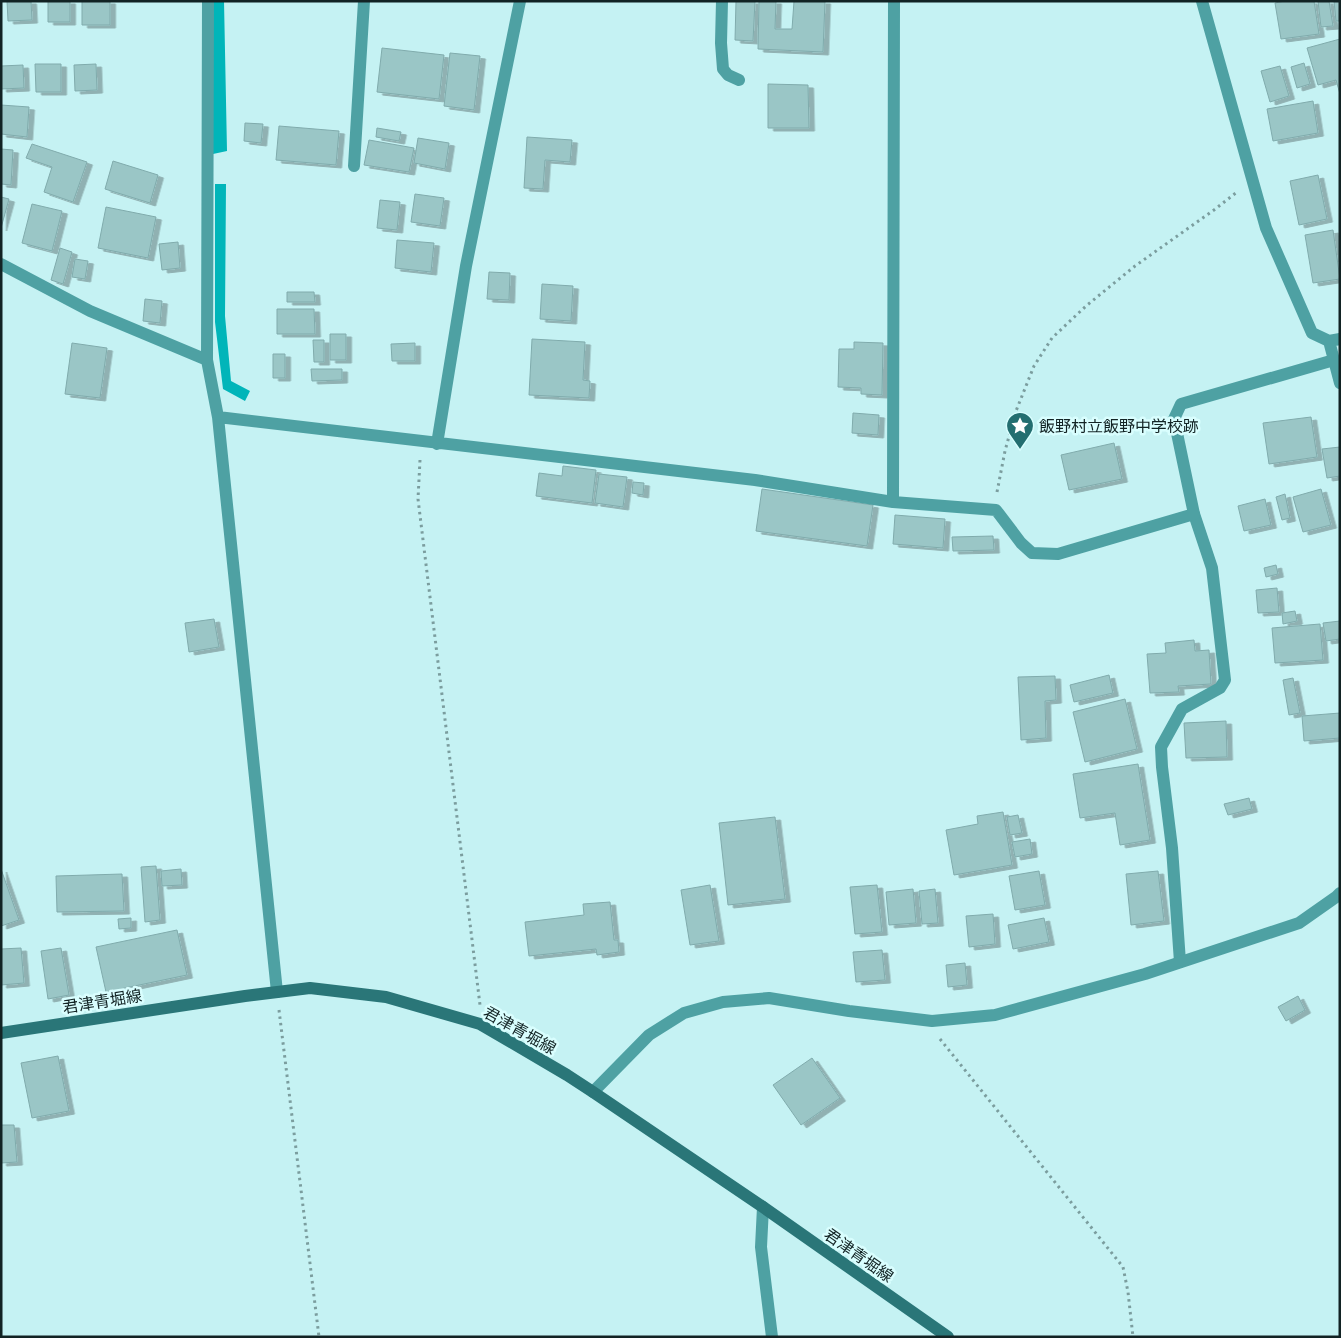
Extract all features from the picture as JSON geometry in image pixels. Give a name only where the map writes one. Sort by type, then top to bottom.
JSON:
[{"type":"main road","name":"君津青堀線","points":[[1,1033],[310,988],[386,997],[480,1024],[593,1092],[763,1207],[948,1337]]},
{"type":"street","points":[[208,1],[207,360],[218,417],[277,992]]},
{"type":"street","points":[[354,166],[364,1]]},
{"type":"street","points":[[437,444],[466,266],[520,1]]},
{"type":"street","points":[[722,1],[721,43],[723,69],[728,75],[739,80]]},
{"type":"street","points":[[893,502],[894,1]]},
{"type":"street","points":[[1202,1],[1266,228],[1312,334],[1334,340],[1334,360],[1340,382]]},
{"type":"street","points":[[1,264],[90,311],[207,360]]},
{"type":"street","points":[[1180,962],[1172,848],[1161,747],[1182,709],[1220,688],[1225,680],[1212,568],[1194,514],[1174,419],[1181,404],[1334,360]]},
{"type":"street","points":[[218,417],[755,480],[893,502],[996,510],[1021,544],[1032,553],[1058,554],[1194,514]]},
{"type":"street","points":[[593,1092],[649,1035],[684,1013],[723,1002],[769,998],[849,1011],[932,1020],[994,1015],[1145,974],[1299,922],[1340,893]]},
{"type":"street","points":[[763,1207],[761,1247],[772,1337]]},
{"type":"path","points":[[996,510],[998,483],[1016,411],[1034,366],[1052,338],[1086,306],[1135,266],[1214,210],[1252,178]]},
{"type":"path","points":[[421,442],[418,499],[481,1009],[486,1028]]},
{"type":"path","points":[[277,992],[319,1337]]},
{"type":"path","points":[[932,1020],[941,1041],[1122,1267],[1128,1292],[1133,1337]]},
{"type":"water","points":[[213,1],[224,1],[227,151],[213,154]]},
{"type":"water","points":[[215,184],[226,184],[225,316],[231,381],[250,391],[245,401],[223,389],[215,322]]},
{"type":"building","points":[[7,1],[31,1],[32,20],[8,21]]},
{"type":"building","points":[[48,1],[70,1],[70,22],[48,22]]},
{"type":"building","points":[[82,1],[110,1],[110,25],[82,25]]},
{"type":"building","points":[[736,1],[755,1],[753,41],[735,40]]},
{"type":"building","points":[[759,1],[776,1],[775,29],[792,29],[794,1],[825,1],[823,52],[758,49]]},
{"type":"building","points":[[1314,1],[1319,34],[1281,39],[1275,3]]},
{"type":"building","points":[[1318,1],[1329,1],[1333,26],[1321,27]]},
{"type":"building","points":[[1334,1],[1340,1],[1340,21],[1336,21]]},
{"type":"building","points":[[1340,39],[1340,94],[1336,80],[1318,85],[1307,48]]},
{"type":"building","points":[[382,48],[444,55],[439,99],[377,92]]},
{"type":"building","points":[[450,53],[480,56],[474,110],[444,106]]},
{"type":"building","points":[[1304,63],[1310,84],[1297,88],[1291,67]]},
{"type":"building","points":[[35,64],[61,64],[61,92],[36,92]]},
{"type":"building","points":[[96,64],[97,90],[75,91],[74,65]]},
{"type":"building","points":[[23,65],[24,88],[1,89],[1,66]]},
{"type":"building","points":[[1280,66],[1289,96],[1270,102],[1261,71]]},
{"type":"building","points":[[768,84],[808,85],[809,128],[768,128]]},
{"type":"building","points":[[1313,101],[1318,133],[1273,141],[1267,109]]},
{"type":"building","points":[[1,105],[29,107],[27,137],[1,134]]},
{"type":"building","points":[[245,123],[263,124],[261,143],[244,141]]},
{"type":"building","points":[[279,126],[339,131],[336,165],[276,160]]},
{"type":"building","points":[[377,128],[401,132],[399,141],[376,137]]},
{"type":"building","points":[[527,137],[572,140],[570,162],[545,160],[543,189],[524,188]]},
{"type":"building","points":[[418,138],[449,143],[445,169],[414,163]]},
{"type":"building","points":[[369,140],[414,148],[409,172],[364,165]]},
{"type":"building","points":[[32,144],[87,162],[73,202],[44,192],[52,167],[26,158]]},
{"type":"building","points":[[1,149],[13,150],[11,185],[1,184]]},
{"type":"building","points":[[113,161],[158,175],[150,203],[105,189]]},
{"type":"building","points":[[1318,175],[1327,219],[1299,225],[1290,181]]},
{"type":"building","points":[[415,194],[444,198],[440,226],[411,222]]},
{"type":"building","points":[[1,197],[9,199],[1,228]]},
{"type":"building","points":[[380,200],[400,202],[397,230],[377,228]]},
{"type":"building","points":[[32,204],[62,211],[52,251],[22,243]]},
{"type":"building","points":[[106,207],[156,217],[148,258],[98,248]]},
{"type":"building","points":[[1333,230],[1340,279],[1313,283],[1305,235]]},
{"type":"building","points":[[397,240],[434,243],[431,272],[395,268]]},
{"type":"building","points":[[178,242],[180,268],[162,270],[159,244]]},
{"type":"building","points":[[60,248],[72,252],[63,284],[51,280]]},
{"type":"building","points":[[75,259],[88,261],[85,279],[72,277]]},
{"type":"building","points":[[489,272],[510,273],[509,300],[487,299]]},
{"type":"building","points":[[542,284],[573,286],[571,321],[540,319]]},
{"type":"building","points":[[287,292],[314,292],[315,302],[287,302]]},
{"type":"building","points":[[145,299],[162,301],[160,323],[143,321]]},
{"type":"building","points":[[277,309],[314,309],[315,334],[277,334]]},
{"type":"building","points":[[330,334],[346,334],[346,360],[330,360]]},
{"type":"building","points":[[532,339],[585,342],[583,380],[590,381],[589,398],[529,395]]},
{"type":"building","points":[[313,340],[324,340],[324,362],[314,362]]},
{"type":"building","points":[[854,342],[883,343],[882,395],[861,394],[861,388],[838,387],[839,349],[854,349]]},
{"type":"building","points":[[72,343],[107,348],[100,398],[65,394]]},
{"type":"building","points":[[415,343],[415,361],[392,361],[391,344]]},
{"type":"building","points":[[273,354],[285,354],[285,378],[273,378]]},
{"type":"building","points":[[311,369],[342,369],[342,380],[312,381]]},
{"type":"building","points":[[853,413],[879,415],[878,435],[852,433]]},
{"type":"building","points":[[1311,417],[1317,457],[1269,464],[1263,423]]},
{"type":"building","points":[[1114,443],[1122,479],[1069,490],[1061,455]]},
{"type":"building","points":[[1340,447],[1340,476],[1327,478],[1322,449]]},
{"type":"building","points":[[563,466],[596,470],[592,503],[536,496],[539,473],[562,476]]},
{"type":"building","points":[[599,474],[627,477],[623,507],[595,503]]},
{"type":"building","points":[[633,482],[644,483],[643,495],[632,493]]},
{"type":"building","points":[[762,489],[873,505],[867,546],[756,531]]},
{"type":"building","points":[[1321,489],[1331,525],[1303,532],[1293,497]]},
{"type":"building","points":[[1285,494],[1290,518],[1282,520],[1276,497]]},
{"type":"building","points":[[1265,499],[1271,525],[1244,531],[1238,506]]},
{"type":"building","points":[[895,515],[945,519],[943,548],[893,544]]},
{"type":"building","points":[[993,536],[994,550],[953,551],[952,537]]},
{"type":"building","points":[[1276,565],[1278,574],[1266,577],[1264,568]]},
{"type":"building","points":[[1277,588],[1279,612],[1258,613],[1256,590]]},
{"type":"building","points":[[1295,611],[1297,621],[1283,624],[1282,613]]},
{"type":"building","points":[[214,619],[219,647],[189,652],[185,623]]},
{"type":"building","points":[[1340,621],[1340,639],[1326,641],[1323,623]]},
{"type":"building","points":[[1320,624],[1323,660],[1275,663],[1272,628]]},
{"type":"building","points":[[1194,640],[1195,651],[1209,650],[1211,684],[1178,686],[1179,692],[1150,693],[1147,654],[1166,653],[1165,643]]},
{"type":"building","points":[[1109,675],[1113,693],[1074,702],[1070,685]]},
{"type":"building","points":[[1055,676],[1056,700],[1045,701],[1046,738],[1021,740],[1018,677]]},
{"type":"building","points":[[1293,678],[1300,713],[1289,715],[1283,680]]},
{"type":"building","points":[[1125,699],[1137,749],[1085,762],[1073,712]]},
{"type":"building","points":[[1340,713],[1340,738],[1304,741],[1302,716]]},
{"type":"building","points":[[1226,721],[1227,757],[1186,758],[1184,723]]},
{"type":"building","points":[[1138,764],[1150,840],[1120,845],[1115,813],[1080,818],[1073,774]]},
{"type":"building","points":[[1249,798],[1252,809],[1228,815],[1224,804]]},
{"type":"building","points":[[1003,812],[1012,865],[954,875],[946,830],[978,824],[977,816]]},
{"type":"building","points":[[1018,815],[1022,833],[1010,835],[1007,817]]},
{"type":"building","points":[[775,817],[785,899],[728,905],[719,823]]},
{"type":"building","points":[[1030,839],[1032,854],[1015,857],[1012,842]]},
{"type":"building","points":[[156,866],[160,920],[145,922],[141,867]]},
{"type":"building","points":[[1,869],[19,920],[1,926]]},
{"type":"building","points":[[181,869],[182,885],[162,886],[161,871]]},
{"type":"building","points":[[1039,871],[1045,905],[1015,910],[1009,876]]},
{"type":"building","points":[[1158,871],[1164,921],[1131,925],[1126,874]]},
{"type":"building","points":[[122,874],[124,911],[57,912],[56,876]]},
{"type":"building","points":[[710,885],[719,941],[690,945],[681,890]]},
{"type":"building","points":[[877,885],[882,932],[855,934],[850,887]]},
{"type":"building","points":[[913,889],[916,923],[889,925],[886,892]]},
{"type":"building","points":[[935,889],[938,923],[922,924],[919,891]]},
{"type":"building","points":[[610,902],[614,940],[618,940],[619,952],[597,955],[596,949],[529,956],[525,922],[584,915],[583,904]]},
{"type":"building","points":[[993,914],[995,944],[969,947],[966,916]]},
{"type":"building","points":[[131,918],[131,928],[119,929],[118,919]]},
{"type":"building","points":[[1044,918],[1049,942],[1013,949],[1008,925]]},
{"type":"building","points":[[177,930],[187,975],[106,992],[96,947]]},
{"type":"building","points":[[21,948],[24,983],[1,985],[1,949]]},
{"type":"building","points":[[61,948],[69,995],[48,999],[41,951]]},
{"type":"building","points":[[882,950],[885,980],[856,982],[853,952]]},
{"type":"building","points":[[965,963],[967,985],[948,987],[946,965]]},
{"type":"building","points":[[1298,996],[1305,1010],[1286,1021],[1278,1007]]},
{"type":"building","points":[[58,1056],[69,1111],[32,1118],[21,1063]]},
{"type":"building","points":[[812,1058],[840,1098],[801,1125],[773,1085]]},
{"type":"building","points":[[1,1125],[14,1125],[17,1162],[1,1163]]},
{"type":"place","name":"飯野村立飯野中学校跡","points":[[1020,450]]}]
